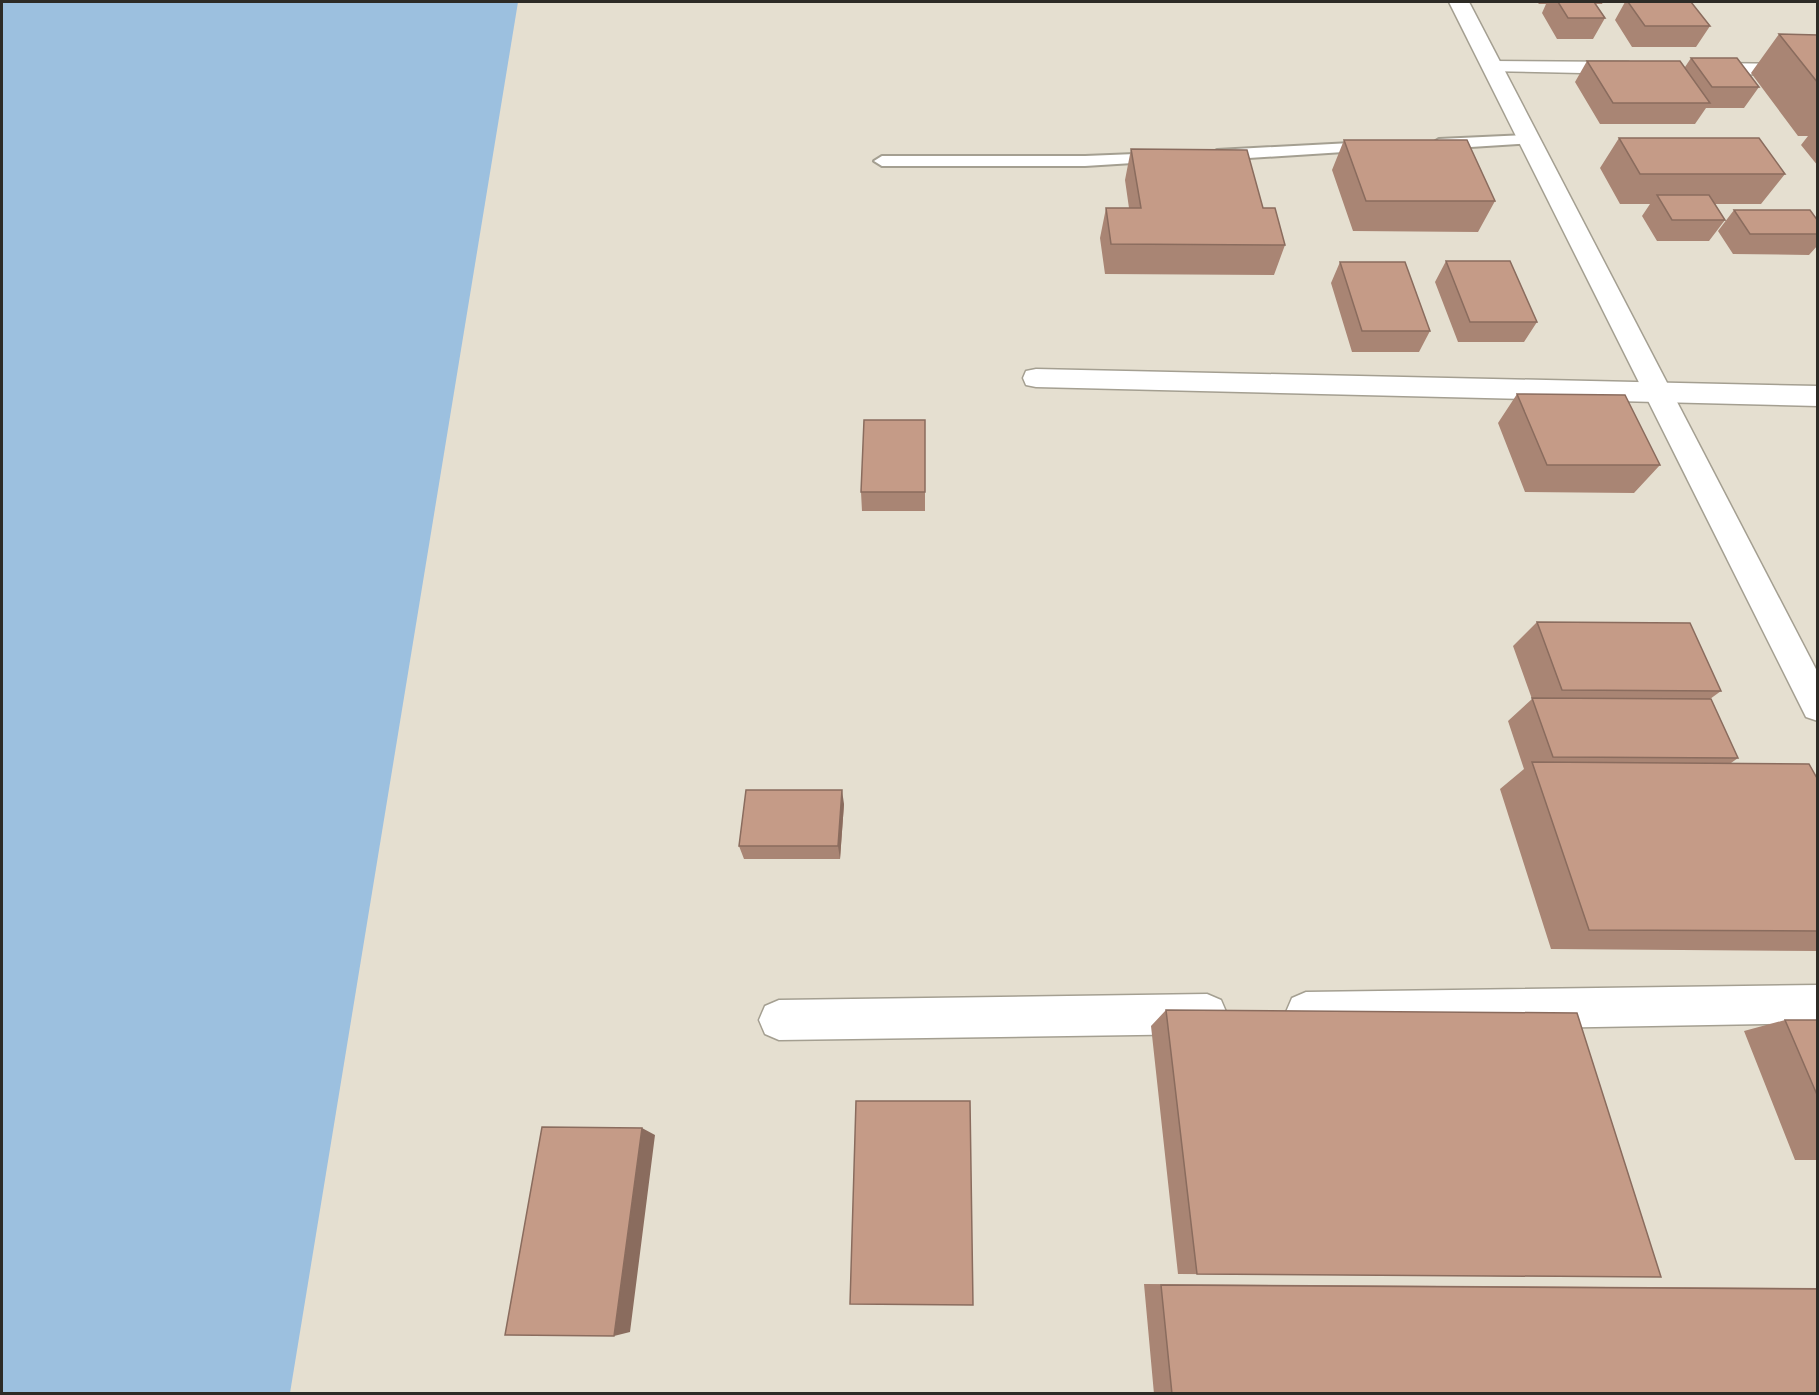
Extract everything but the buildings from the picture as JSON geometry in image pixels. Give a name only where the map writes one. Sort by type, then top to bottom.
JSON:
[{"type":"street","points":[[1459,2],[1527,140],[1818,706]]},
{"type":"street","points":[[1492,67],[1653,68]]},
{"type":"street","points":[[1676,69],[1818,70]]},
{"type":"street","points":[[1036,378],[1818,396]]},
{"type":"street","points":[[779,1020],[1818,1004]]},
{"type":"lane","points":[[1421,145],[1527,140]]},
{"type":"lane","points":[[1200,156],[1386,147]]},
{"type":"lane","points":[[882,161],[1085,161],[1177,157]]},
{"type":"water","points":[[2,2],[518,2],[290,1393],[2,1393]]}]
